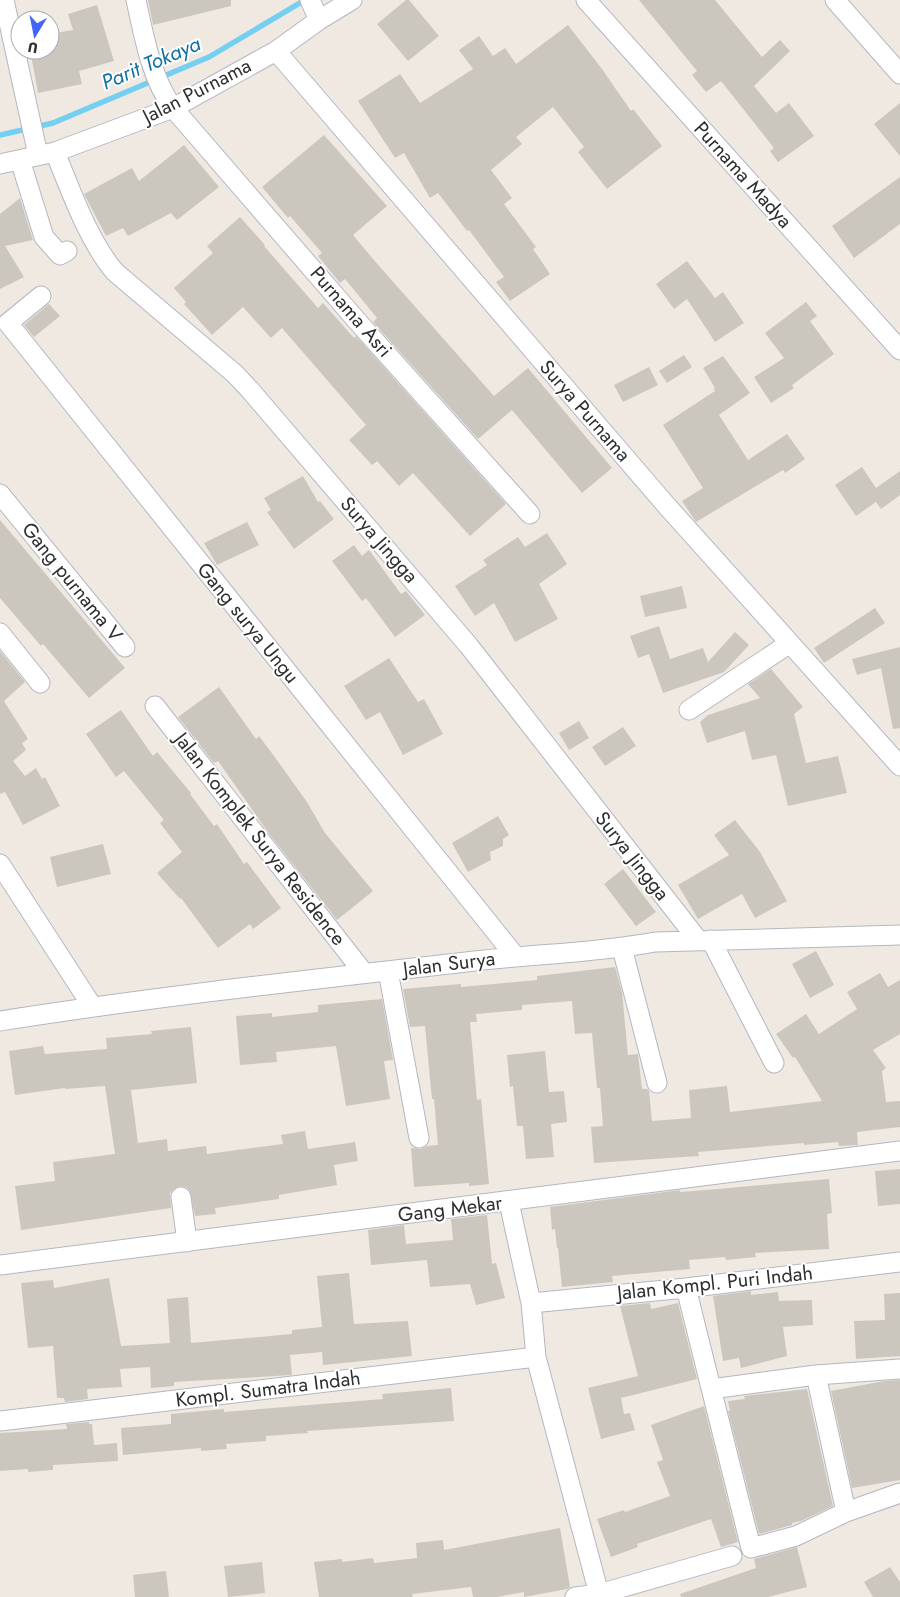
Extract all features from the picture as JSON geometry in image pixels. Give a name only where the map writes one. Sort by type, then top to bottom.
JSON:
[{"type":"street","points":[[4,0],[38,155],[44,237],[60,255],[67,251]]},
{"type":"street","name":"Purnama Asri","points":[[136,0],[149,56],[169,104],[358,322],[530,514]]},
{"type":"street","name":"Jalan Purnama","points":[[0,164],[38,155],[169,104],[276,51],[314,8],[352,0]]},
{"type":"street","name":"Purnama Madya","points":[[586,0],[900,350]]},
{"type":"street","points":[[835,0],[900,74]]},
{"type":"street","name":"Surya Purnama","points":[[276,51],[666,505],[900,766]]},
{"type":"street","name":"Surya Jingga","points":[[38,155],[71,193],[104,260],[115,272],[235,374],[469,646],[704,940],[774,1063]]},
{"type":"street","name":"Gang surya Ungu","points":[[41,296],[8,323],[515,956]]},
{"type":"street","name":"Gang purnama V","points":[[0,494],[125,648]]},
{"type":"street","points":[[0,632],[40,683]]},
{"type":"street","points":[[689,710],[790,643]]},
{"type":"street","name":"Jalan Komplek Surya Residence","points":[[155,706],[364,973]]},
{"type":"street","points":[[0,864],[92,1006]]},
{"type":"street","name":"Jalan Surya","points":[[0,1021],[92,1006],[364,973],[515,956],[622,948],[655,942],[900,935]]},
{"type":"street","points":[[622,948],[657,1083]]},
{"type":"street","points":[[388,971],[419,1138]]},
{"type":"street","name":"Gang Mekar","points":[[0,1265],[900,1151]]},
{"type":"street","points":[[181,1197],[187,1242]]},
{"type":"street","points":[[509,1202],[531,1303],[536,1357],[599,1594]]},
{"type":"street","name":"Jalan Kompl. Puri Indah","points":[[531,1303],[686,1288],[900,1262]]},
{"type":"street","points":[[686,1288],[751,1548],[796,1536],[846,1512],[900,1493]]},
{"type":"street","name":"Kompl. Sumatra Indah","points":[[0,1421],[536,1357]]},
{"type":"street","points":[[710,1389],[816,1375],[900,1369]]},
{"type":"street","points":[[816,1375],[846,1512]]},
{"type":"street","points":[[575,1597],[599,1594],[732,1556]]},
{"type":"building","points":[[148,0],[231,0],[231,6],[153,25]]},
{"type":"building","points":[[406,0],[409,0],[439,36],[408,61],[377,24]]},
{"type":"building","points":[[639,0],[715,0],[762,57],[780,40],[790,51],[754,86],[776,113],[789,103],[814,136],[778,162],[770,151],[774,148],[721,81],[706,92],[692,75],[697,71]]},
{"type":"building","points":[[97,5],[114,61],[79,71],[82,84],[38,93],[32,60],[60,60],[60,32],[73,30],[68,14]]},
{"type":"building","points":[[568,25],[631,111],[633,109],[662,146],[607,189],[578,152],[584,147],[553,107],[516,137],[522,144],[491,170],[512,198],[504,204],[536,247],[533,249],[550,274],[510,301],[496,282],[504,277],[469,230],[467,231],[438,193],[430,198],[404,153],[395,158],[358,101],[400,74],[420,103],[473,69],[459,50],[479,36],[493,56],[505,48],[516,64]]},
{"type":"building","points":[[900,103],[900,156],[874,124]]},
{"type":"building","points":[[324,135],[387,206],[353,235],[373,259],[494,396],[528,368],[612,468],[582,493],[512,410],[478,439],[373,322],[377,318],[345,279],[340,283],[318,256],[322,253],[290,216],[288,218],[262,187]]},
{"type":"building","points":[[184,145],[219,187],[177,220],[171,213],[128,236],[123,228],[106,236],[84,194],[132,168],[139,181]]},
{"type":"building","points":[[900,177],[900,224],[854,258],[832,226]]},
{"type":"building","points":[[20,198],[33,240],[5,246],[24,277],[0,289],[0,214]]},
{"type":"building","points":[[240,217],[318,308],[323,303],[354,338],[356,336],[506,504],[470,536],[413,473],[399,486],[377,461],[372,465],[349,440],[366,425],[282,328],[271,338],[243,307],[212,335],[184,304],[186,302],[174,288],[213,253],[207,246]]},
{"type":"building","points":[[687,261],[715,298],[723,292],[744,323],[715,342],[687,299],[674,309],[656,284]]},
{"type":"building","points":[[806,302],[817,316],[810,321],[834,354],[792,385],[794,388],[771,403],[754,377],[784,358],[765,333]]},
{"type":"building","points":[[49,304],[60,316],[34,337],[24,325]]},
{"type":"building","points":[[684,355],[692,367],[667,383],[659,371]]},
{"type":"building","points":[[723,356],[750,393],[719,415],[748,460],[787,434],[805,459],[785,473],[783,470],[696,522],[682,501],[703,488],[663,425],[715,391],[703,368]]},
{"type":"building","points":[[649,367],[658,385],[623,402],[614,385]]},
{"type":"building","points":[[862,467],[876,488],[900,471],[900,495],[881,509],[876,502],[856,516],[835,485]]},
{"type":"building","points":[[303,476],[318,502],[320,501],[334,519],[294,549],[267,512],[271,510],[264,498]]},
{"type":"building","points":[[0,520],[125,668],[89,698],[43,644],[41,646],[0,598]]},
{"type":"building","points":[[247,522],[259,545],[217,565],[204,543]]},
{"type":"building","points":[[547,533],[567,564],[539,584],[558,619],[515,642],[494,603],[475,616],[455,586],[487,565],[483,560],[518,537],[525,547]]},
{"type":"building","points":[[354,545],[362,556],[369,550],[401,594],[406,591],[425,615],[395,637],[366,598],[362,601],[332,561]]},
{"type":"building","points":[[682,586],[687,608],[645,617],[640,596]]},
{"type":"building","points":[[875,608],[885,623],[824,663],[814,648]]},
{"type":"building","points":[[659,626],[670,659],[703,648],[708,662],[735,632],[749,645],[724,672],[663,693],[649,654],[638,658],[630,636]]},
{"type":"building","points":[[900,647],[900,728],[893,729],[881,668],[857,675],[852,659]]},
{"type":"building","points":[[0,651],[25,682],[4,701],[28,739],[22,743],[26,750],[13,761],[25,776],[36,768],[42,779],[45,777],[60,806],[23,825],[5,792],[0,794]]},
{"type":"building","points":[[389,658],[418,702],[424,699],[443,734],[403,755],[380,712],[366,720],[344,686]]},
{"type":"building","points":[[771,669],[803,707],[794,714],[806,763],[838,756],[847,793],[788,806],[776,755],[752,760],[745,731],[707,743],[700,722],[708,715],[760,698],[748,684]]},
{"type":"building","points":[[219,687],[256,739],[259,736],[274,756],[307,802],[325,833],[373,891],[337,920],[270,835],[218,761],[214,763],[178,717]]},
{"type":"building","points":[[121,710],[153,756],[157,752],[191,793],[214,826],[217,824],[244,864],[247,862],[281,908],[253,929],[250,924],[218,948],[181,898],[157,873],[182,852],[160,823],[164,820],[124,771],[116,777],[86,734]]},
{"type":"building","points":[[579,721],[589,738],[569,750],[559,733]]},
{"type":"building","points":[[623,727],[636,746],[605,766],[592,747]]},
{"type":"building","points":[[498,816],[509,835],[503,839],[503,846],[490,852],[491,860],[468,872],[452,843]]},
{"type":"building","points":[[735,820],[760,852],[787,901],[755,918],[742,894],[698,919],[678,885],[729,855],[714,835]]},
{"type":"building","points":[[103,844],[111,874],[57,887],[50,857]]},
{"type":"building","points":[[623,869],[656,912],[636,926],[604,884]]},
{"type":"building","points":[[816,951],[834,985],[810,998],[792,964]]},
{"type":"building","points":[[615,967],[622,992],[628,1055],[638,1054],[642,1089],[648,1089],[649,1091],[652,1121],[691,1118],[689,1090],[727,1086],[730,1112],[822,1101],[795,1057],[793,1058],[776,1034],[806,1014],[819,1034],[857,1009],[847,992],[880,973],[888,987],[900,980],[900,1034],[873,1050],[886,1068],[882,1071],[886,1102],[900,1101],[900,1127],[857,1132],[858,1145],[839,1146],[838,1142],[804,1145],[804,1143],[698,1152],[699,1156],[594,1163],[591,1127],[603,1126],[592,1033],[575,1034],[572,1001],[522,1005],[522,1010],[476,1014],[477,1022],[470,1022],[477,1100],[481,1099],[489,1184],[469,1186],[469,1183],[414,1187],[411,1148],[421,1149],[427,1146],[438,1145],[425,1026],[410,1027],[403,989],[461,984],[461,987],[537,980],[537,976]]},
{"type":"building","points":[[382,999],[393,1060],[384,1061],[390,1099],[346,1106],[336,1046],[276,1052],[277,1062],[240,1065],[236,1016],[272,1013],[272,1017],[318,1012],[318,1005]]},
{"type":"building","points":[[191,1027],[197,1083],[131,1090],[138,1143],[167,1139],[168,1151],[206,1146],[207,1154],[283,1144],[281,1135],[305,1131],[308,1149],[355,1142],[358,1161],[334,1165],[337,1185],[279,1195],[279,1199],[215,1208],[216,1214],[195,1216],[190,1191],[186,1187],[180,1186],[170,1193],[171,1208],[21,1230],[15,1186],[55,1181],[53,1162],[115,1154],[105,1086],[65,1088],[15,1095],[9,1051],[43,1046],[45,1054],[107,1049],[106,1038],[152,1034],[151,1031]]},
{"type":"building","points":[[545,1051],[549,1092],[564,1091],[567,1122],[551,1124],[554,1157],[526,1159],[523,1126],[517,1126],[513,1086],[510,1087],[507,1055]]},
{"type":"building","points":[[900,1169],[900,1204],[878,1206],[875,1171]]},
{"type":"building","points":[[829,1179],[832,1213],[827,1214],[829,1249],[755,1253],[756,1257],[726,1260],[725,1257],[689,1260],[690,1269],[612,1276],[613,1282],[562,1287],[558,1248],[555,1229],[552,1230],[550,1207],[680,1190],[680,1192]]},
{"type":"building","points":[[487,1215],[492,1264],[496,1263],[505,1298],[476,1305],[470,1284],[430,1287],[427,1260],[371,1265],[368,1230],[404,1225],[406,1244],[453,1240],[451,1219]]},
{"type":"building","points":[[349,1273],[354,1324],[408,1321],[412,1356],[323,1365],[322,1352],[290,1355],[292,1375],[174,1382],[174,1386],[151,1388],[150,1367],[120,1369],[122,1387],[87,1389],[88,1399],[65,1402],[64,1398],[57,1398],[53,1346],[28,1348],[21,1283],[53,1280],[54,1288],[109,1278],[121,1346],[170,1343],[167,1299],[188,1297],[191,1343],[292,1334],[292,1330],[322,1327],[317,1276]]},
{"type":"building","points":[[751,1291],[751,1295],[778,1292],[779,1301],[812,1300],[813,1325],[783,1327],[787,1356],[741,1368],[739,1358],[723,1361],[713,1296]]},
{"type":"building","points":[[900,1293],[900,1356],[856,1359],[854,1321],[885,1320],[884,1294]]},
{"type":"building","points":[[650,1303],[651,1309],[678,1303],[697,1379],[621,1398],[624,1414],[630,1413],[635,1430],[601,1439],[588,1388],[638,1376],[620,1306]]},
{"type":"building","points":[[900,1380],[900,1480],[852,1488],[831,1391],[884,1381]]},
{"type":"building","points":[[451,1388],[454,1421],[307,1431],[308,1433],[266,1436],[266,1441],[226,1444],[227,1449],[201,1451],[201,1448],[123,1455],[121,1428],[171,1424],[171,1414],[224,1409],[224,1412],[383,1399],[382,1394]]},
{"type":"building","points":[[807,1389],[833,1506],[801,1521],[792,1523],[792,1525],[759,1534],[728,1411],[730,1411],[728,1401],[745,1399],[744,1396]]},
{"type":"building","points":[[704,1406],[738,1542],[721,1547],[711,1519],[637,1544],[638,1547],[611,1557],[597,1519],[624,1510],[625,1512],[670,1496],[657,1462],[663,1460],[651,1425]]},
{"type":"building","points":[[89,1422],[89,1424],[92,1424],[94,1445],[117,1443],[118,1461],[53,1465],[53,1470],[28,1472],[28,1469],[0,1471],[0,1433],[67,1429],[66,1424]]},
{"type":"building","points":[[560,1528],[570,1587],[567,1589],[524,1597],[524,1592],[497,1597],[473,1597],[471,1587],[412,1594],[413,1597],[319,1597],[314,1562],[342,1559],[342,1562],[373,1558],[374,1563],[417,1558],[416,1543],[443,1540],[444,1550]]},
{"type":"building","points":[[797,1547],[807,1587],[768,1597],[681,1597],[680,1594],[756,1568],[754,1559]]},
{"type":"building","points":[[262,1562],[265,1593],[228,1597],[224,1566]]},
{"type":"building","points":[[890,1567],[900,1582],[900,1597],[873,1597],[864,1582]]},
{"type":"building","points":[[166,1571],[169,1597],[135,1597],[133,1575]]},
{"type":"waterway","name":"Parit Tokaya","points":[[0,135],[53,123],[209,57],[305,0]]}]
